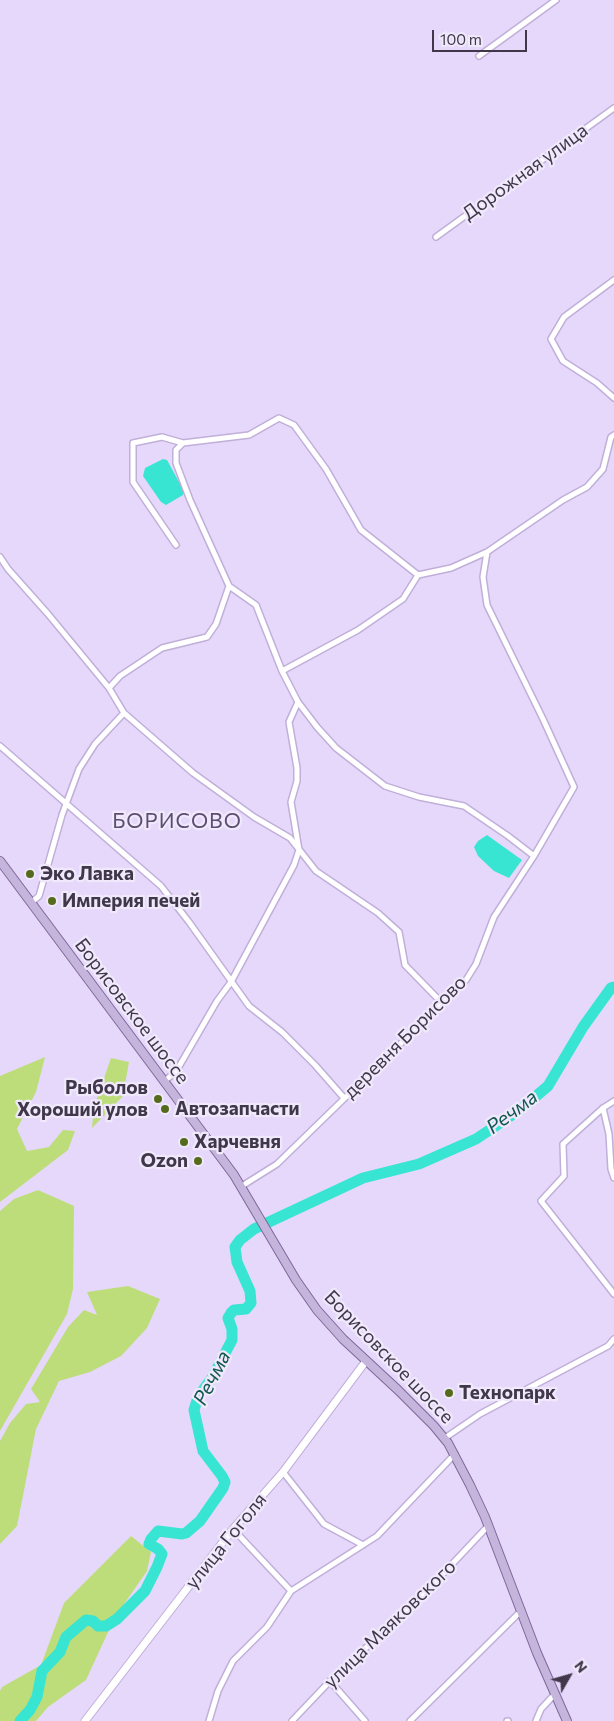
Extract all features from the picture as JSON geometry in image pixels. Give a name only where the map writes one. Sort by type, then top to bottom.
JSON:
[{"type":"main road","name":"Борисовское шоссе","points":[[0,861],[242,1186],[296,1280],[318,1310],[343,1338],[410,1402],[444,1438],[455,1454],[488,1526],[554,1695],[567,1721]]},
{"type":"street","points":[[479,56],[556,0]]},
{"type":"street","name":"Дорожная улица","points":[[436,237],[614,108]]},
{"type":"street","points":[[614,280],[564,317],[551,339],[563,361],[614,398]]},
{"type":"street","points":[[176,545],[133,482],[133,443],[162,437],[183,443],[249,435],[279,418],[294,425],[326,469],[362,530],[418,575]]},
{"type":"street","points":[[282,671],[358,630],[402,599],[418,575],[451,568],[487,552],[563,500],[587,487],[602,468],[611,437],[614,435]]},
{"type":"street","points":[[183,443],[176,450],[176,463],[190,500],[229,586],[256,605],[282,671],[298,702],[336,748],[385,786],[419,797],[464,806],[534,856]]},
{"type":"street","name":"деревня Борисово","points":[[242,1186],[277,1164],[466,980],[476,964],[494,917],[534,856],[574,788],[543,719],[487,605],[482,577],[487,552]]},
{"type":"street","points":[[0,557],[8,569],[109,688],[124,713],[193,773],[254,817],[290,838],[316,871],[378,913],[399,932],[405,965],[443,1004]]},
{"type":"street","points":[[109,688],[120,676],[162,648],[207,637],[216,624],[229,586]]},
{"type":"street","points":[[165,1081],[176,1070],[217,1001],[231,982],[294,865],[299,850],[291,802],[297,781],[297,768],[289,722],[298,702]]},
{"type":"street","points":[[32,902],[39,896],[79,769],[96,744],[124,713]]},
{"type":"street","points":[[0,746],[161,886],[189,922],[248,1006],[282,1032],[344,1098]]},
{"type":"street","points":[[614,1101],[603,1108],[563,1144],[564,1176],[541,1201],[614,1294]]},
{"type":"street","points":[[603,1108],[609,1134],[611,1169],[614,1178]]},
{"type":"street","points":[[444,1438],[480,1414],[608,1346],[614,1339]]},
{"type":"street","name":"улица Гоголя","points":[[84,1721],[233,1529],[283,1472],[366,1361]]},
{"type":"street","points":[[209,1721],[218,1691],[233,1661],[267,1626],[291,1591],[377,1536],[455,1454]]},
{"type":"street","points":[[283,1472],[324,1524],[363,1545]]},
{"type":"street","name":"улица Маяковского","points":[[292,1721],[330,1681],[423,1595],[488,1526]]},
{"type":"street","points":[[233,1529],[291,1591]]},
{"type":"street","points":[[410,1721],[521,1611]]},
{"type":"street","points":[[330,1681],[365,1721]]},
{"type":"street","points":[[536,1721],[541,1709],[554,1695]]},
{"type":"shaded area","points":[[163,459],[167,460],[184,491],[183,495],[166,505],[161,502],[143,476],[145,468]]},
{"type":"shaded area","points":[[487,835],[522,860],[509,878],[494,871],[478,856],[474,847],[478,841]]},
{"type":"shaded area","points":[[45,1057],[36,1092],[17,1129],[27,1151],[49,1147],[63,1130],[75,1131],[68,1150],[0,1202],[0,1076]]},
{"type":"shaded area","points":[[111,1058],[129,1062],[123,1096],[92,1128],[94,1107]]},
{"type":"shaded area","points":[[38,1190],[74,1206],[73,1289],[67,1314],[0,1431],[0,1211],[14,1199]]},
{"type":"shaded area","points":[[128,1286],[160,1299],[147,1328],[121,1356],[90,1372],[59,1381],[36,1429],[17,1526],[0,1544],[0,1441],[10,1423],[26,1404],[40,1402],[31,1389],[68,1327],[84,1310],[97,1315],[87,1292]]},
{"type":"shaded area","points":[[131,1536],[151,1552],[147,1571],[115,1617],[86,1680],[48,1707],[36,1721],[0,1721],[0,1691],[2,1687],[41,1665],[64,1603]]},
{"type":"waterway","name":"Речма","points":[[20,1721],[30,1710],[37,1697],[42,1671],[60,1652],[66,1637],[86,1620],[93,1621],[98,1626],[106,1626],[117,1619],[145,1591],[162,1554],[158,1549],[149,1544],[151,1539],[158,1531],[186,1533],[200,1521],[223,1488],[225,1482],[222,1476],[203,1451],[194,1410],[198,1397],[212,1378],[232,1340],[232,1329],[228,1318],[234,1310],[246,1309],[251,1303],[250,1291],[237,1262],[235,1247],[240,1240],[254,1229],[363,1178],[419,1164],[476,1139],[521,1109],[548,1086],[583,1027],[611,988],[614,987]]},
{"type":"place","name":"Эко Лавка","points":[[30,874]]},
{"type":"place","name":"Империя печей","points":[[52,901]]},
{"type":"place","name":"Рыболов Хороший улов","points":[[158,1099]]},
{"type":"place","name":"Автозапчасти","points":[[165,1109]]},
{"type":"place","name":"Харчевня","points":[[184,1142]]},
{"type":"place","name":"Ozon","points":[[198,1161]]},
{"type":"place","name":"Технопарк","points":[[449,1393]]},
{"type":"district","name":"БОРИСОВО","points":[[177,821]]}]
